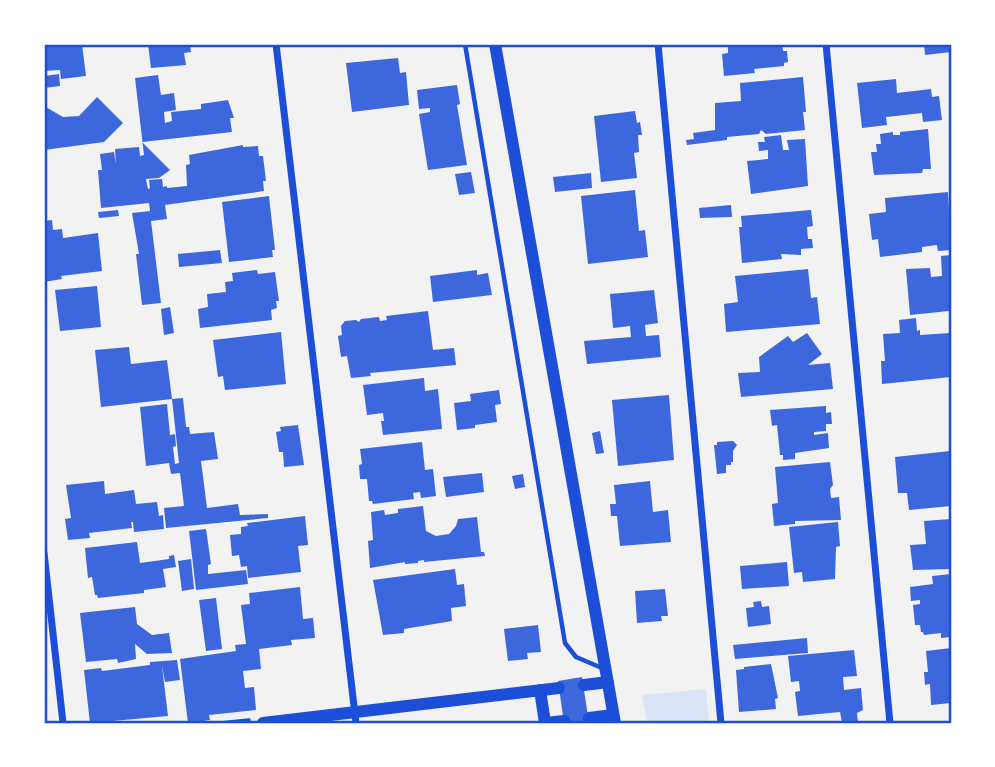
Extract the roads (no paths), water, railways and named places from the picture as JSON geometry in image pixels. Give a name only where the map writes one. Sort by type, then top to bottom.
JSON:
[{"type":"street","points":[[276,44],[356,718]]},
{"type":"street","points":[[495,44],[614,719],[589,718]]},
{"type":"street","points":[[658,44],[722,723]]},
{"type":"street","points":[[826,44],[890,723]]},
{"type":"street","points":[[44,553],[64,723]]},
{"type":"street","points":[[584,685],[606,675]]},
{"type":"street","points":[[263,723],[356,718],[559,688]]},
{"type":"street","points":[[540,690],[546,723],[564,721]]},
{"type":"lane","points":[[465,44],[565,643],[576,657],[606,675]]}]
